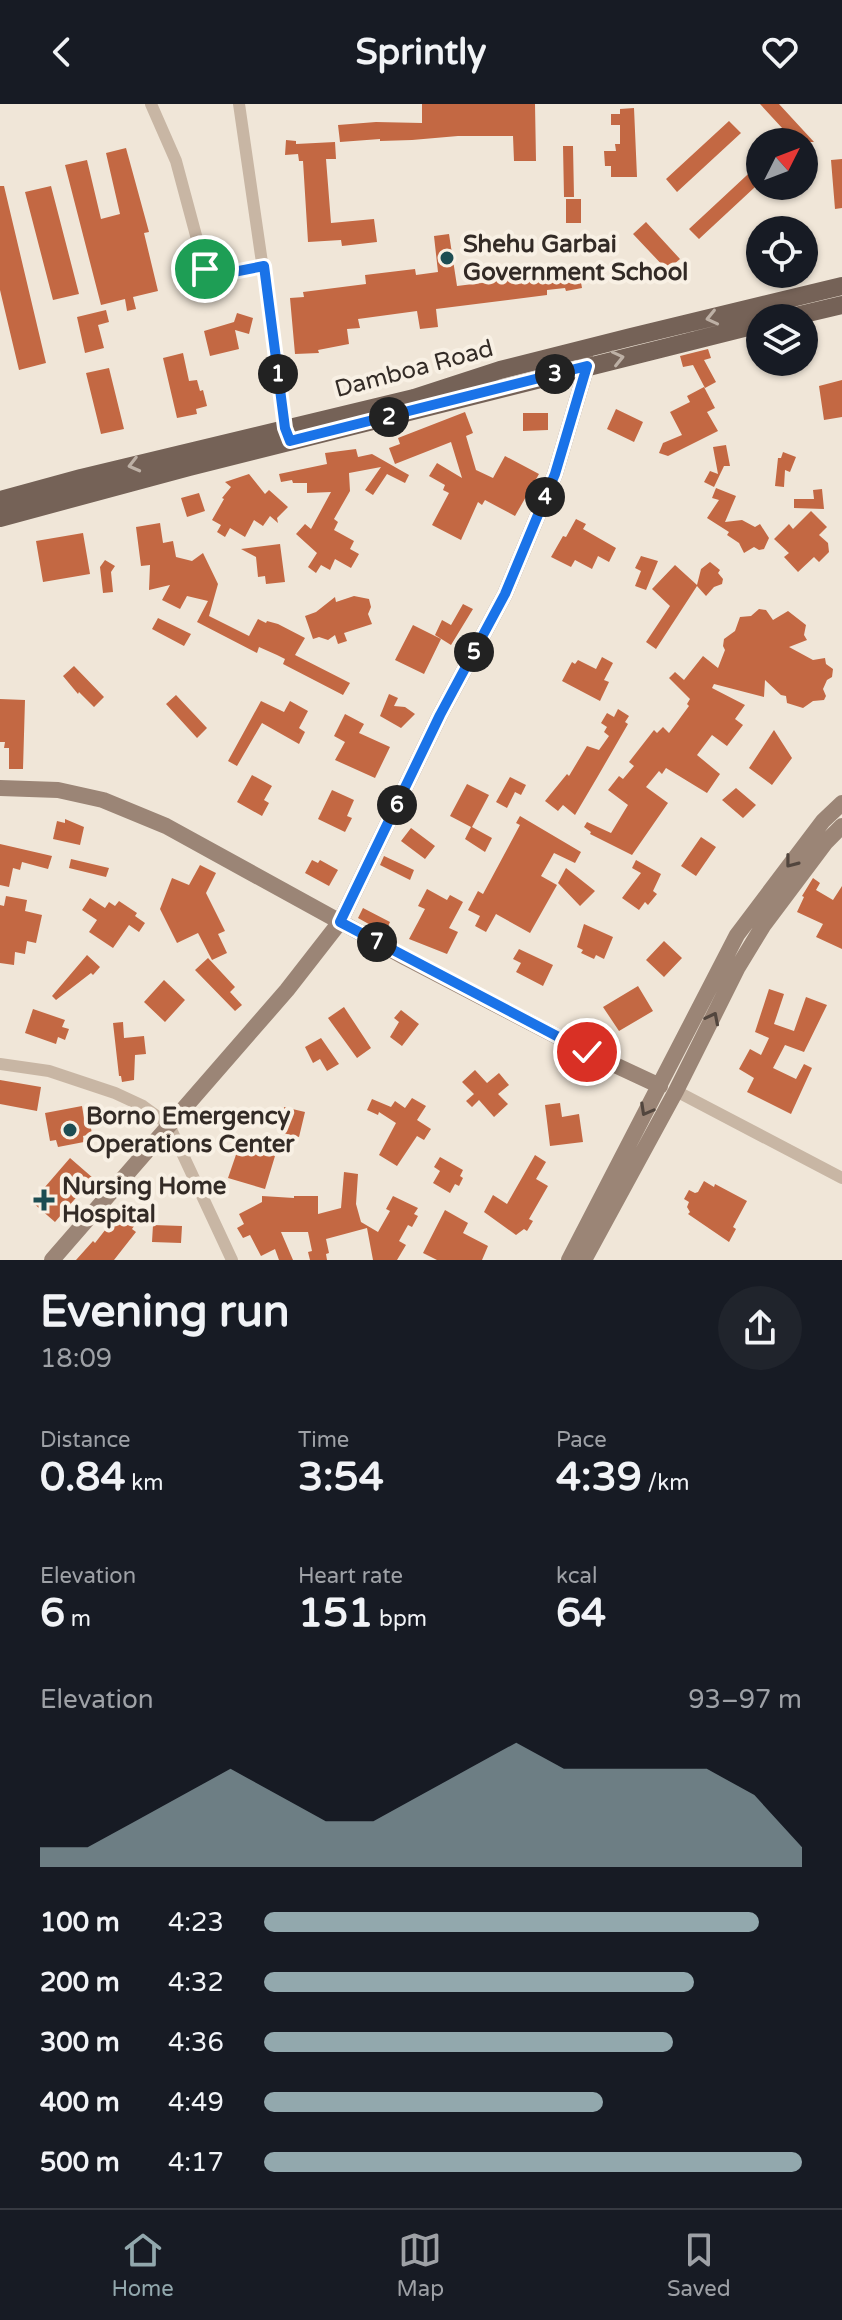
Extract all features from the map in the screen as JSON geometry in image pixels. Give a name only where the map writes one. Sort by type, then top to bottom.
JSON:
[{"type":"main road","name":"Damboa Road","points":[[586,358],[842,286]]},
{"type":"main road","points":[[818,311],[842,305]]},
{"type":"main road","name":"Damboa Road","points":[[0,518],[414,398],[500,370],[586,358],[746,327]]},
{"type":"main road","name":"Damboa Road","points":[[0,500],[288,435]]},
{"type":"street","points":[[151,104],[176,161],[205,269],[213,276],[264,266]]},
{"type":"street","points":[[239,104],[288,435]]},
{"type":"street","points":[[52,1260],[287,990],[340,922],[440,715],[505,594],[555,474],[586,358]]},
{"type":"street","points":[[0,788],[58,790],[103,800],[166,826],[587,1052],[668,1088],[842,1178]]},
{"type":"street","points":[[584,1260],[668,1088],[737,935],[814,833],[842,803]]},
{"type":"street","points":[[569,1260],[604,1188],[668,1088],[763,926],[826,842],[842,826]]},
{"type":"street","points":[[0,1064],[49,1071],[115,1093],[143,1106],[169,1125],[232,1260]]},
{"type":"building","points":[[422,104],[535,104],[536,161],[514,161],[513,136],[340,142],[338,125],[422,123]]},
{"type":"building","points":[[760,104],[779,104],[801,128],[782,128]]},
{"type":"building","points":[[634,108],[637,177],[611,177],[611,166],[605,166],[604,151],[616,151],[615,144],[620,144],[620,125],[611,125],[611,114],[620,114],[620,109]]},
{"type":"building","points":[[729,121],[741,133],[677,192],[666,179]]},
{"type":"building","points":[[286,140],[296,141],[296,144],[335,142],[336,159],[326,159],[331,223],[374,219],[377,242],[342,246],[341,240],[308,242],[303,161],[299,161],[298,154],[285,155]]},
{"type":"building","points":[[563,146],[573,146],[574,197],[564,197]]},
{"type":"building","points":[[126,148],[149,232],[144,233],[158,291],[133,297],[136,309],[127,311],[125,299],[101,305],[65,165],[87,160],[101,219],[120,214],[106,153]]},
{"type":"building","points":[[842,159],[842,208],[835,209],[831,160]]},
{"type":"building","points":[[746,176],[746,195],[699,239],[689,229]]},
{"type":"building","points":[[0,186],[4,186],[46,363],[19,370],[0,290]]},
{"type":"building","points":[[51,186],[79,294],[53,300],[25,192]]},
{"type":"building","points":[[566,199],[581,199],[581,223],[566,223]]},
{"type":"building","points":[[646,222],[680,259],[667,270],[633,234]]},
{"type":"building","points":[[449,234],[457,286],[579,271],[582,288],[547,290],[547,295],[436,309],[438,327],[420,329],[417,311],[358,319],[360,328],[347,329],[349,344],[318,350],[319,353],[295,354],[290,298],[304,297],[303,292],[366,284],[365,275],[415,269],[416,275],[438,272],[434,236]]},
{"type":"building","points":[[106,310],[109,322],[98,325],[104,348],[85,353],[77,317]]},
{"type":"building","points":[[237,313],[253,318],[249,334],[235,330],[239,349],[210,356],[204,331],[234,322]]},
{"type":"building","points":[[708,349],[711,358],[704,360],[716,382],[705,388],[693,365],[683,367],[680,356]]},
{"type":"building","points":[[183,353],[189,381],[197,380],[207,406],[196,409],[197,414],[177,418],[163,358]]},
{"type":"building","points":[[109,368],[124,429],[101,434],[86,373]]},
{"type":"building","points":[[842,380],[842,417],[824,420],[819,386]]},
{"type":"building","points":[[704,387],[715,408],[707,412],[718,431],[668,456],[659,453],[663,443],[682,435],[670,412],[690,402],[687,396]]},
{"type":"building","points":[[616,409],[643,422],[634,442],[607,429]]},
{"type":"building","points":[[465,412],[473,433],[466,436],[476,470],[493,478],[505,456],[539,474],[515,516],[485,500],[482,505],[478,502],[461,540],[432,525],[449,493],[443,490],[445,485],[429,476],[437,463],[462,478],[451,442],[395,464],[389,448],[400,444],[398,438]]},
{"type":"building","points":[[523,413],[548,413],[548,430],[523,431]]},
{"type":"building","points":[[726,445],[730,466],[724,466],[714,487],[704,482],[710,471],[718,474],[713,447]]},
{"type":"building","points":[[356,449],[358,457],[372,454],[409,475],[405,483],[387,474],[373,495],[365,490],[381,467],[349,473],[350,491],[334,519],[338,522],[334,530],[354,541],[350,549],[359,554],[351,568],[335,559],[330,570],[321,565],[316,573],[308,567],[317,553],[296,534],[305,524],[311,529],[331,492],[307,493],[307,483],[293,483],[292,480],[281,482],[279,474],[327,464],[325,453]]},
{"type":"building","points":[[783,452],[796,457],[790,472],[785,470],[784,487],[775,486],[778,458]]},
{"type":"building","points":[[249,474],[265,494],[269,490],[288,507],[277,518],[278,523],[270,516],[263,526],[254,520],[245,537],[230,528],[225,537],[217,532],[221,525],[212,520],[231,487],[225,482]]},
{"type":"building","points":[[716,488],[736,496],[725,522],[742,520],[755,527],[760,524],[769,538],[764,549],[754,547],[744,553],[739,543],[727,535],[729,532],[707,518],[719,500],[712,498]]},
{"type":"building","points":[[822,489],[824,509],[794,508],[794,499],[814,499],[813,490]]},
{"type":"building","points":[[199,493],[205,511],[187,517],[181,498]]},
{"type":"building","points":[[811,511],[827,527],[819,535],[828,543],[829,552],[819,562],[814,557],[798,572],[784,557],[789,553],[774,539],[789,524],[793,529]]},
{"type":"building","points":[[576,519],[586,524],[583,529],[616,548],[609,562],[598,556],[592,569],[575,560],[571,567],[551,557]]},
{"type":"building","points":[[160,523],[163,543],[173,541],[176,557],[192,561],[203,553],[218,584],[209,616],[249,636],[258,619],[278,624],[305,638],[295,655],[350,683],[343,695],[283,664],[285,659],[277,655],[259,647],[257,653],[197,622],[208,601],[187,596],[180,609],[162,600],[170,585],[149,590],[150,565],[141,566],[136,527]]},
{"type":"building","points":[[83,533],[90,574],[43,582],[36,541]]},
{"type":"building","points":[[280,544],[285,582],[266,584],[265,576],[258,577],[256,557],[241,549]]},
{"type":"building","points":[[641,556],[658,561],[646,590],[635,586],[641,571],[635,568]]},
{"type":"building","points":[[105,560],[115,566],[111,572],[113,592],[103,593],[100,567]]},
{"type":"building","points":[[710,562],[720,570],[718,573],[723,579],[722,584],[706,596],[697,586],[656,649],[646,642],[670,606],[652,589],[675,565],[697,585],[701,569]]},
{"type":"building","points":[[354,596],[369,599],[371,607],[368,614],[372,624],[344,633],[347,641],[338,644],[335,635],[328,640],[313,639],[305,616],[316,612],[335,597],[336,602]]},
{"type":"building","points":[[463,604],[473,609],[451,645],[435,635],[442,620],[451,625]]},
{"type":"building","points":[[759,609],[766,610],[773,620],[788,611],[806,625],[804,635],[807,640],[789,647],[813,660],[825,658],[826,664],[833,669],[832,677],[823,689],[824,700],[813,701],[803,708],[787,703],[786,696],[765,680],[764,697],[714,684],[712,688],[745,705],[735,719],[743,725],[727,746],[712,735],[697,755],[720,774],[707,793],[666,768],[662,774],[659,771],[646,787],[668,803],[632,855],[590,834],[584,827],[587,822],[611,833],[628,805],[608,790],[619,776],[623,779],[634,766],[629,762],[654,730],[657,733],[663,727],[669,733],[689,706],[690,699],[669,678],[675,672],[684,680],[703,656],[718,668],[725,650],[724,639],[735,631],[740,617],[751,616]]},
{"type":"building","points":[[158,618],[191,634],[184,646],[152,629]]},
{"type":"building","points":[[413,625],[441,639],[424,674],[395,660]]},
{"type":"building","points":[[602,657],[613,663],[604,680],[609,682],[600,701],[562,681],[572,662],[575,664],[578,660],[596,669]]},
{"type":"building","points":[[74,666],[104,697],[94,707],[63,676]]},
{"type":"building","points":[[389,694],[398,698],[394,706],[405,707],[415,714],[401,728],[380,716]]},
{"type":"building","points":[[176,695],[207,728],[197,738],[166,704]]},
{"type":"building","points":[[0,699],[25,700],[23,769],[9,769],[9,748],[4,748],[5,742],[0,742]]},
{"type":"building","points":[[261,701],[284,712],[290,701],[308,711],[299,728],[305,732],[299,744],[262,723],[237,766],[228,761]]},
{"type":"building","points":[[618,709],[629,716],[625,722],[628,724],[598,776],[575,815],[563,805],[558,811],[545,801],[567,774],[569,776],[587,746],[599,750],[609,736],[604,732],[607,727],[601,723],[607,713],[614,717]]},
{"type":"building","points":[[345,714],[364,724],[359,733],[390,747],[375,778],[335,760],[345,742],[334,736]]},
{"type":"building","points":[[774,730],[792,758],[772,785],[749,768]]},
{"type":"building","points":[[252,775],[272,786],[264,800],[269,803],[262,816],[237,802]]},
{"type":"building","points":[[510,777],[526,785],[521,795],[515,792],[507,808],[496,802]]},
{"type":"building","points":[[467,784],[489,795],[472,827],[492,838],[485,852],[465,839],[471,827],[450,816]]},
{"type":"building","points":[[736,788],[756,805],[743,818],[722,800]]},
{"type":"building","points":[[332,790],[354,800],[347,816],[352,818],[345,832],[318,819]]},
{"type":"building","points":[[520,816],[581,852],[575,863],[554,853],[541,876],[557,885],[530,933],[496,914],[486,932],[475,926],[480,916],[468,910],[478,891],[483,894],[520,825],[516,823]]},
{"type":"building","points":[[65,819],[84,827],[80,845],[53,839],[57,821],[65,823]]},
{"type":"building","points":[[411,828],[435,846],[425,859],[401,841]]},
{"type":"building","points":[[701,837],[716,847],[696,876],[681,866]]},
{"type":"building","points":[[0,844],[52,856],[48,869],[22,862],[20,870],[13,868],[9,887],[0,885]]},
{"type":"building","points":[[384,856],[414,870],[410,880],[380,865]]},
{"type":"building","points":[[71,859],[109,868],[106,877],[69,868]]},
{"type":"building","points":[[312,860],[318,863],[320,860],[338,870],[329,886],[305,873]]},
{"type":"building","points":[[636,860],[661,874],[653,891],[657,894],[639,910],[622,898],[641,873],[632,868]]},
{"type":"building","points":[[200,865],[216,873],[206,893],[225,931],[218,934],[227,953],[212,960],[198,933],[177,943],[160,909],[172,878],[189,885]]},
{"type":"building","points":[[566,868],[595,891],[580,906],[558,883]]},
{"type":"building","points":[[813,878],[820,883],[816,890],[833,900],[842,886],[842,949],[816,937],[823,924],[797,912]]},
{"type":"building","points":[[427,889],[447,900],[450,895],[463,902],[449,928],[458,932],[447,954],[409,939],[425,909],[418,906]]},
{"type":"building","points":[[6,896],[27,900],[25,911],[42,915],[36,943],[27,941],[25,954],[15,952],[14,965],[0,963],[0,905],[4,906]]},
{"type":"building","points":[[90,898],[105,908],[109,902],[115,906],[119,901],[137,913],[135,916],[145,923],[139,932],[129,925],[113,948],[89,932],[97,920],[82,910]]},
{"type":"building","points":[[363,908],[390,922],[385,933],[358,918]]},
{"type":"building","points":[[584,924],[613,937],[604,959],[596,955],[594,959],[581,953],[583,950],[577,947]]},
{"type":"building","points":[[664,941],[682,958],[664,977],[646,960]]},
{"type":"building","points":[[519,949],[553,965],[543,986],[516,972],[521,963],[513,959]]},
{"type":"building","points":[[87,955],[100,967],[56,1000],[52,996]]},
{"type":"building","points":[[208,958],[235,987],[230,992],[242,1005],[235,1011],[195,970]]},
{"type":"building","points":[[164,980],[185,1000],[165,1022],[144,1002]]},
{"type":"building","points":[[638,986],[653,1011],[619,1031],[603,1007]]},
{"type":"building","points":[[769,989],[784,994],[774,1024],[794,1031],[806,997],[827,1005],[804,1052],[785,1045],[773,1068],[796,1079],[804,1064],[812,1068],[791,1114],[747,1092],[754,1078],[739,1069],[750,1049],[761,1055],[769,1038],[755,1032]]},
{"type":"building","points":[[344,1007],[371,1048],[357,1058],[328,1018]]},
{"type":"building","points":[[33,1009],[65,1020],[62,1027],[69,1029],[65,1040],[58,1037],[56,1044],[25,1033]]},
{"type":"building","points":[[401,1010],[419,1024],[402,1046],[390,1037],[399,1022],[394,1018]]},
{"type":"building","points":[[123,1022],[124,1038],[144,1036],[146,1054],[135,1055],[134,1080],[122,1082],[113,1023]]},
{"type":"building","points":[[321,1038],[339,1064],[327,1071],[320,1059],[313,1063],[305,1047]]},
{"type":"building","points":[[475,1070],[487,1083],[499,1073],[509,1085],[498,1094],[508,1104],[494,1117],[479,1100],[472,1107],[466,1101],[474,1094],[462,1082]]},
{"type":"building","points":[[0,1080],[41,1087],[37,1111],[0,1104]]},
{"type":"building","points":[[412,1098],[426,1106],[417,1120],[431,1129],[424,1140],[417,1136],[397,1166],[379,1155],[396,1123],[379,1112],[378,1115],[367,1110],[372,1099],[391,1107],[395,1101],[405,1108]]},
{"type":"building","points":[[560,1103],[562,1117],[579,1114],[583,1142],[550,1146],[545,1105]]},
{"type":"building","name":"Borno Emergency Operations Center","points":[[82,1106],[84,1118],[89,1117],[92,1134],[83,1136],[84,1142],[58,1147],[56,1140],[50,1141],[45,1113]]},
{"type":"building","points":[[284,1107],[305,1112],[299,1137],[279,1132],[281,1123],[272,1121],[275,1108],[284,1110]]},
{"type":"building","points":[[239,1146],[275,1156],[265,1189],[228,1178]]},
{"type":"building","points":[[535,1155],[546,1162],[536,1179],[548,1186],[529,1219],[533,1221],[527,1231],[524,1229],[516,1235],[484,1212],[493,1195],[507,1204]]},
{"type":"building","points":[[440,1157],[463,1170],[459,1186],[455,1184],[450,1193],[433,1183],[440,1171],[434,1167]]},
{"type":"building","points":[[70,1158],[93,1178],[55,1222],[32,1202]]},
{"type":"building","points":[[344,1172],[358,1174],[356,1204],[361,1222],[378,1232],[390,1211],[386,1209],[393,1196],[418,1208],[414,1214],[418,1216],[412,1227],[408,1225],[399,1241],[406,1245],[397,1260],[373,1260],[367,1228],[326,1239],[327,1260],[310,1260],[308,1252],[312,1251],[308,1232],[281,1232],[293,1260],[279,1260],[275,1249],[261,1256],[250,1235],[243,1238],[237,1228],[244,1224],[239,1214],[262,1202],[262,1196],[318,1196],[318,1214],[341,1208]]},
{"type":"building","points":[[704,1181],[747,1201],[729,1242],[688,1214],[689,1202],[684,1199],[689,1190],[698,1192]]},
{"type":"building","points":[[445,1210],[468,1223],[463,1233],[488,1246],[482,1260],[437,1260],[423,1253]]},
{"type":"building","points":[[129,1215],[137,1222],[132,1229],[136,1232],[114,1260],[76,1260],[93,1241],[95,1243],[116,1216],[123,1222]]},
{"type":"building","points":[[153,1225],[182,1226],[181,1243],[152,1242]]},
{"type":"place","name":"Shehu Garbai Government School","points":[[447,258]]},
{"type":"place","name":"Borno Emergency Operations Center","points":[[70,1130]]},
{"type":"place","name":"Nursing Home Hospital","points":[[44,1200]]},
{"type":"route","points":[[205,269],[213,276],[264,266],[285,428],[290,441],[587,366],[555,474],[505,594],[440,715],[340,922],[587,1052]]}]
